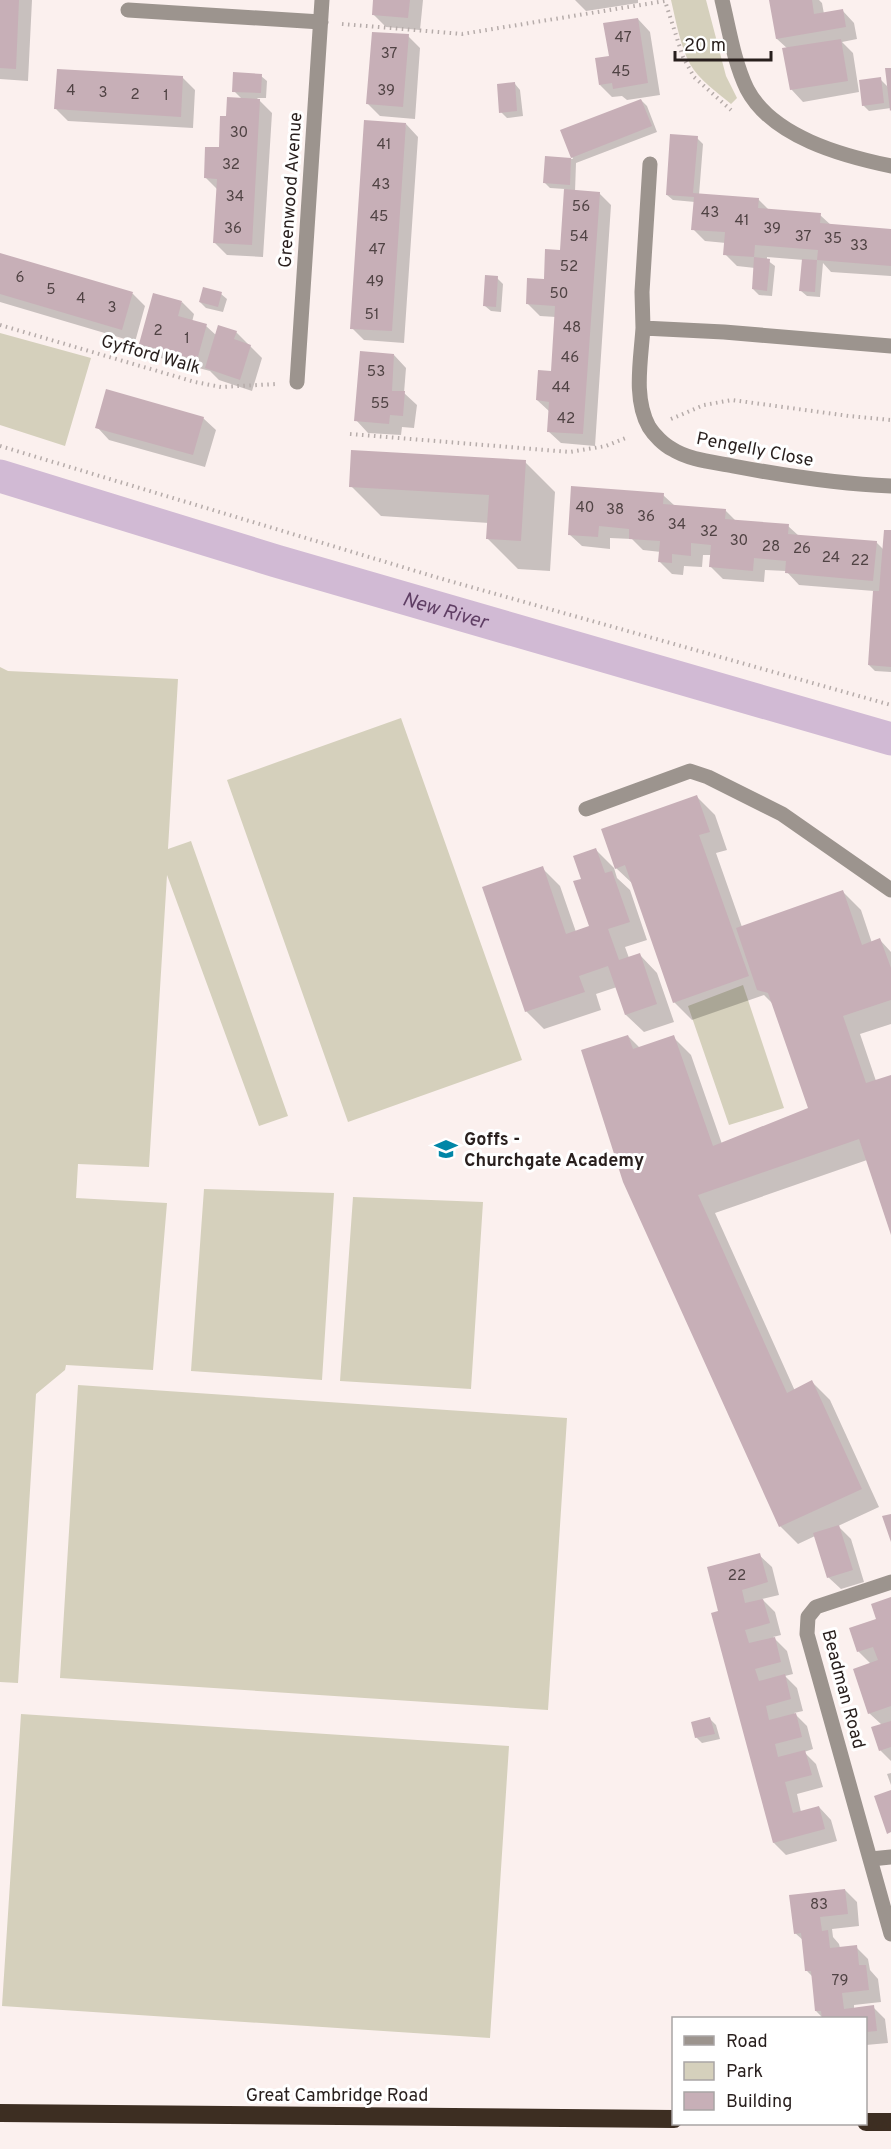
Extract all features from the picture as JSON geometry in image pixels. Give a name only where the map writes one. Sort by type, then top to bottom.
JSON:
[{"type":"highway","name":"Great Cambridge Road","points":[[0,2113],[672,2119]]},
{"type":"highway","points":[[867,2122],[891,2122]]},
{"type":"street","name":"Greenwood Avenue","points":[[297,382],[322,0]]},
{"type":"street","points":[[722,0],[742,76],[764,112],[787,129],[816,144],[848,156],[891,166]]},
{"type":"street","points":[[128,10],[321,22]]},
{"type":"street","name":"Pengelly Close","points":[[650,164],[642,292],[640,397],[650,428],[671,449],[703,460],[792,478],[846,485],[891,486]]},
{"type":"street","points":[[643,328],[724,332],[891,346]]},
{"type":"street","points":[[586,809],[690,771],[708,777],[782,814],[891,890]]},
{"type":"street","name":"Beadman Road","points":[[891,1582],[816,1607],[808,1617],[807,1635],[891,1934]]},
{"type":"street","points":[[871,1859],[891,1857]]},
{"type":"path","points":[[321,22],[462,34],[665,1],[683,57],[694,77],[747,124],[764,112]]},
{"type":"path","name":"Gyfford Walk","points":[[0,326],[195,382],[221,387],[297,382]]},
{"type":"path","points":[[350,435],[570,452],[606,446],[704,405],[732,400],[891,420]]},
{"type":"path","points":[[0,446],[439,578],[891,705]]},
{"type":"green space","points":[[671,0],[706,0],[726,76],[737,98],[731,104],[703,81],[690,64],[681,41]]},
{"type":"green space","points":[[0,333],[91,358],[65,446],[0,425]]},
{"type":"green space","points":[[0,667],[8,671],[178,679],[168,849],[191,841],[288,1116],[259,1126],[167,875],[149,1167],[78,1164],[76,1198],[167,1203],[153,1370],[66,1365],[65,1370],[36,1394],[18,1683],[0,1682]]},
{"type":"green space","points":[[401,718],[522,1060],[348,1122],[227,780]]},
{"type":"green space","points":[[743,985],[784,1108],[729,1125],[688,1006]]},
{"type":"green space","points":[[204,1189],[334,1193],[322,1380],[191,1371]]},
{"type":"green space","points":[[353,1197],[483,1202],[471,1389],[340,1381]]},
{"type":"green space","points":[[78,1385],[567,1418],[548,1710],[60,1678]]},
{"type":"green space","points":[[21,1714],[509,1746],[490,2038],[2,2006]]},
{"type":"building","points":[[0,0],[19,0],[16,69],[0,68]]},
{"type":"building","points":[[373,0],[410,0],[408,18],[372,15]]},
{"type":"building","points":[[769,0],[812,0],[814,14],[843,9],[846,27],[776,39]]},
{"type":"building","points":[[638,18],[648,83],[613,89],[612,83],[599,85],[595,58],[609,56],[603,23]]},
{"type":"building","points":[[372,32],[409,34],[403,107],[366,104]]},
{"type":"building","points":[[841,39],[848,81],[790,90],[782,48]]},
{"type":"building","points":[[885,68],[891,68],[890,111]]},
{"type":"building","points":[[57,69],[183,76],[181,117],[54,109]]},
{"type":"building","points":[[233,72],[262,74],[261,93],[232,92]]},
{"type":"building","points":[[881,77],[884,103],[862,106],[859,80]]},
{"type":"building","points":[[515,82],[517,111],[499,113],[497,84]]},
{"type":"building","points":[[227,97],[260,99],[252,245],[213,243],[217,179],[204,178],[205,147],[219,147],[220,116],[226,116]]},
{"type":"building","points":[[641,99],[652,126],[571,158],[560,130]]},
{"type":"building","points":[[364,120],[406,123],[392,331],[350,329]]},
{"type":"building","points":[[670,134],[698,136],[693,193],[759,198],[758,208],[821,213],[820,223],[891,229],[891,266],[817,260],[818,250],[755,245],[754,257],[723,255],[725,232],[691,230],[694,197],[666,195]]},
{"type":"building","points":[[545,156],[571,158],[570,185],[543,183]]},
{"type":"building","points":[[564,189],[600,192],[583,434],[547,432],[549,402],[536,400],[538,370],[551,371],[555,306],[526,304],[527,278],[544,279],[545,249],[560,250]]},
{"type":"building","points":[[0,253],[133,292],[122,330],[0,294]]},
{"type":"building","points":[[754,257],[770,259],[767,291],[752,289]]},
{"type":"building","points":[[802,259],[817,260],[815,292],[799,291]]},
{"type":"building","points":[[485,275],[498,276],[496,307],[483,306]]},
{"type":"building","points":[[203,287],[222,292],[218,307],[199,302]]},
{"type":"building","points":[[153,293],[182,301],[178,316],[207,324],[197,360],[139,344]]},
{"type":"building","points":[[218,325],[237,331],[234,339],[251,345],[240,380],[205,368]]},
{"type":"building","points":[[360,351],[394,354],[392,391],[405,391],[403,416],[390,415],[389,424],[354,421]]},
{"type":"building","points":[[106,389],[204,417],[193,455],[95,428]]},
{"type":"building","points":[[351,450],[526,460],[521,541],[486,539],[489,495],[349,487]]},
{"type":"building","points":[[571,486],[664,493],[663,504],[726,509],[725,519],[789,524],[788,534],[877,541],[873,581],[785,573],[786,561],[754,558],[753,571],[709,567],[711,545],[691,543],[691,556],[672,554],[672,563],[658,562],[660,541],[629,539],[629,529],[599,526],[598,537],[568,535]]},
{"type":"building","points":[[884,530],[891,530],[891,667],[868,665],[873,591],[879,591]]},
{"type":"building","points":[[697,795],[710,832],[699,835],[749,976],[673,1003],[625,865],[615,869],[601,829]]},
{"type":"building","points":[[596,848],[605,873],[612,871],[630,922],[608,929],[619,960],[640,953],[657,1004],[625,1015],[608,966],[579,976],[585,992],[525,1012],[482,887],[543,866],[566,934],[589,926],[573,881],[581,879],[573,856]]},
{"type":"building","points":[[843,890],[862,945],[880,938],[891,968],[891,1000],[843,1016],[866,1083],[891,1075],[891,1235],[859,1139],[698,1195],[787,1393],[812,1380],[862,1489],[779,1527],[623,1182],[581,1050],[628,1035],[633,1049],[674,1035],[713,1146],[808,1108],[768,993],[757,990],[736,928]]},
{"type":"building","points":[[891,1514],[891,1542],[882,1516]]},
{"type":"building","points":[[839,1525],[853,1570],[827,1578],[813,1533]]},
{"type":"building","points":[[760,1553],[768,1582],[742,1590],[745,1603],[763,1599],[770,1623],[745,1630],[749,1643],[775,1637],[781,1662],[755,1669],[759,1681],[785,1674],[791,1699],[766,1706],[769,1720],[796,1713],[802,1737],[775,1744],[778,1757],[805,1750],[812,1775],[785,1782],[793,1813],[819,1806],[825,1829],[773,1843],[711,1613],[718,1611],[707,1567]]},
{"type":"building","points":[[891,1597],[891,1706],[868,1714],[853,1669],[878,1660],[873,1647],[857,1652],[849,1628],[876,1619],[871,1604]]},
{"type":"building","points":[[710,1717],[715,1734],[695,1738],[691,1722]]},
{"type":"building","points":[[891,1721],[891,1747],[879,1751],[871,1727]]},
{"type":"building","points":[[891,1790],[891,1832],[887,1834],[874,1796]]},
{"type":"building","points":[[845,1889],[848,1914],[820,1917],[822,1931],[828,1930],[830,1948],[857,1945],[859,1965],[866,1965],[869,1990],[842,1993],[844,2009],[874,2005],[877,2031],[867,2032],[867,2017],[822,2017],[821,2011],[815,2011],[811,1971],[805,1971],[801,1933],[794,1934],[789,1895]]},
{"type":"waterway","name":"New River","points":[[0,476],[276,561],[891,739]]},
{"type":"place","name":"Goffs - Churchgate Academy","points":[[446,1149]]}]
